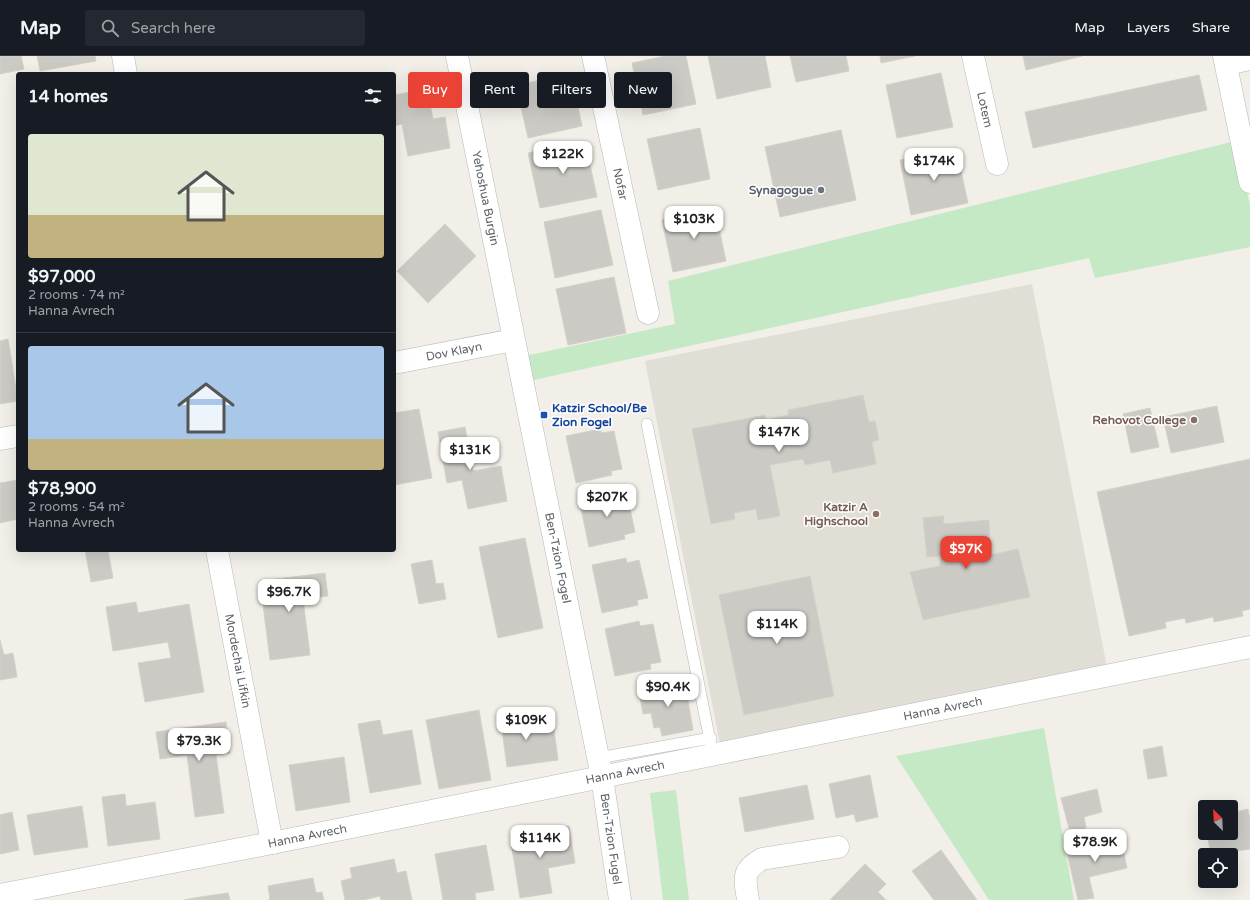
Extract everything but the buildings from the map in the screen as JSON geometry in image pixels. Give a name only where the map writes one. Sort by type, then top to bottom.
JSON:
[{"type":"street","points":[[123,56],[126,72]]},
{"type":"street","name":"Yehoshua Burgin","points":[[457,56],[513,340]]},
{"type":"street","name":"Nofar","points":[[593,56],[648,313]]},
{"type":"street","name":"Lotem","points":[[973,56],[997,164]]},
{"type":"street","points":[[1250,60],[1225,60],[1250,182]]},
{"type":"street","name":"Dov Klayn","points":[[396,363],[513,340]]},
{"type":"street","name":"Ben-Tzion Fogel","points":[[513,340],[600,768]]},
{"type":"street","points":[[0,439],[16,436]]},
{"type":"street","name":"Mordechai Lifkin","points":[[217,552],[272,843]]},
{"type":"street","name":"Hanna Avrech","points":[[0,895],[272,843],[600,768],[1250,647]]},
{"type":"street","name":"Ben-Tzion Fugel","points":[[600,768],[620,900]]},
{"type":"street","points":[[748,900],[745,877],[747,871],[762,859],[838,846]]},
{"type":"lane","points":[[647,424],[712,747]]},
{"type":"shaded area","name":"Katzir A Highschool","points":[[1032,284],[1107,667],[720,744],[645,361]]},
{"type":"green space","points":[[1235,141],[1250,205],[1250,247],[1095,278],[1089,258],[529,381],[525,356],[675,324],[668,281]]},
{"type":"green space","points":[[1044,728],[1074,900],[989,900],[896,756]]},
{"type":"green space","points":[[676,790],[689,900],[663,900],[650,793]]},
{"type":"place","name":"Synagogue","points":[[821,190]]},
{"type":"place","name":"Katzir School/Be Zion Fogel","points":[[544,415]]},
{"type":"place","name":"Rehovot College","points":[[1194,420]]},
{"type":"place","name":"Katzir A Highschool","points":[[876,514]]}]
